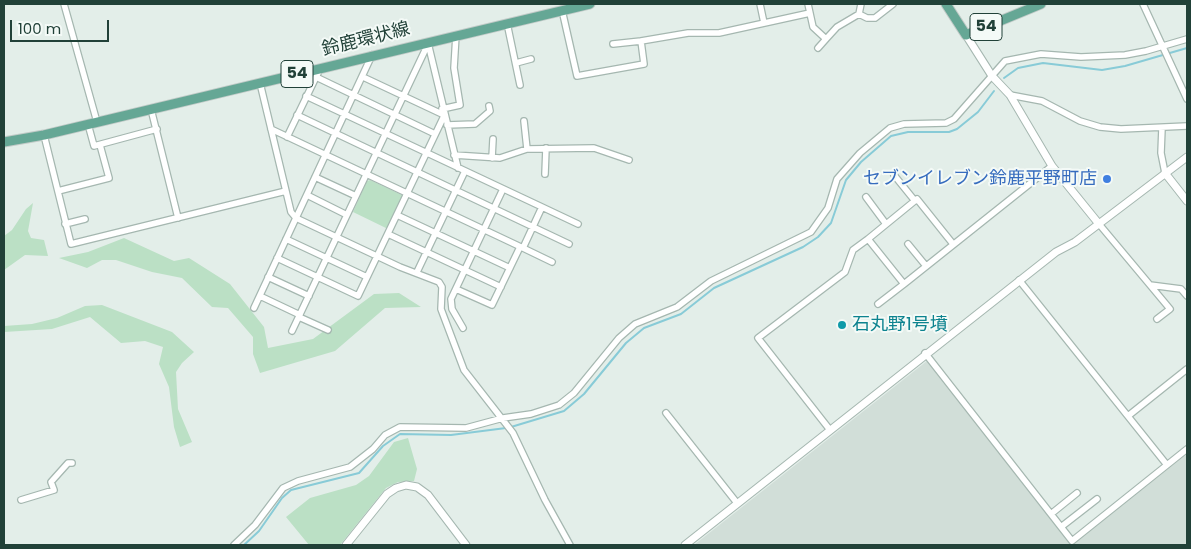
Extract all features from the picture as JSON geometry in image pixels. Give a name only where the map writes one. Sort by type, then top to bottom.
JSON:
[{"type":"main road","name":"鈴鹿環状線","points":[[4,142],[44,135],[260,83],[317,73],[372,55],[562,10],[574,5],[590,4]]},
{"type":"main road","name":"54","points":[[946,4],[966,36],[1041,4]]},
{"type":"street","points":[[64,4],[92,123],[94,146],[157,129]]},
{"type":"street","points":[[760,4],[764,23]]},
{"type":"street","points":[[808,4],[813,27],[826,39]]},
{"type":"street","points":[[818,48],[838,27],[859,14],[861,4]]},
{"type":"street","points":[[1142,4],[1187,99]]},
{"type":"street","points":[[859,14],[867,18],[875,18],[890,5]]},
{"type":"street","points":[[562,10],[577,76],[644,64],[641,41]]},
{"type":"street","points":[[614,44],[688,33],[719,33],[810,13]]},
{"type":"street","points":[[506,23],[520,85]]},
{"type":"street","points":[[277,258],[358,296],[418,172],[443,113],[460,105],[454,68],[456,35]]},
{"type":"street","points":[[966,36],[992,76],[1010,95],[1052,166],[1170,309],[1157,319]]},
{"type":"street","points":[[234,545],[256,525],[283,488],[298,481],[350,467],[392,431],[409,426],[438,429],[466,428],[531,414],[559,405],[574,393],[623,334],[635,324],[677,307],[712,281],[811,232],[828,208],[837,179],[860,153],[890,128],[897,125],[946,123],[954,120],[1005,61],[1030,55],[1118,55],[1163,48],[1187,39]]},
{"type":"street","points":[[292,331],[428,43]]},
{"type":"street","points":[[428,43],[443,113],[458,168]]},
{"type":"street","points":[[254,308],[372,55]]},
{"type":"street","points":[[516,63],[531,58]]},
{"type":"street","points":[[287,137],[317,73],[354,96],[435,134]]},
{"type":"street","points":[[363,77],[443,113]]},
{"type":"street","points":[[260,83],[291,212],[296,218],[400,267],[436,279],[442,287],[441,309],[464,370],[513,433],[545,500],[570,545]]},
{"type":"street","points":[[1010,95],[1042,101],[1080,121],[1100,127],[1162,128],[1187,126]]},
{"type":"street","points":[[306,96],[578,224]]},
{"type":"street","points":[[447,125],[475,124],[490,111],[489,106]]},
{"type":"street","points":[[151,109],[178,218]]},
{"type":"street","points":[[297,115],[569,244]]},
{"type":"street","points":[[524,121],[527,149]]},
{"type":"street","points":[[1162,128],[1161,154],[1165,173],[1187,202]]},
{"type":"street","points":[[271,129],[552,262]]},
{"type":"street","points":[[44,135],[70,244],[286,191]]},
{"type":"street","points":[[492,158],[494,139]]},
{"type":"street","points":[[58,191],[108,178],[100,145]]},
{"type":"street","points":[[545,174],[546,148]]},
{"type":"street","points":[[454,155],[492,158],[506,157],[527,149],[594,148],[629,160]]},
{"type":"street","points":[[685,545],[1019,280],[1056,252],[1075,242],[1187,156]]},
{"type":"street","points":[[878,304],[1052,166]]},
{"type":"street","points":[[417,272],[465,170]]},
{"type":"street","points":[[894,175],[914,201]]},
{"type":"street","points":[[315,177],[356,196]]},
{"type":"street","points":[[463,328],[451,305],[456,289],[503,189]]},
{"type":"street","points":[[307,195],[348,215]]},
{"type":"street","points":[[866,197],[886,224]]},
{"type":"street","points":[[830,430],[758,338],[845,272],[853,250],[917,199],[953,244]]},
{"type":"street","points":[[456,289],[492,305],[542,207]]},
{"type":"street","points":[[397,215],[510,268]]},
{"type":"street","points":[[65,224],[84,219]]},
{"type":"street","points":[[388,234],[501,287]]},
{"type":"street","points":[[286,239],[367,277]]},
{"type":"street","points":[[868,239],[904,284]]},
{"type":"street","points":[[908,244],[926,266]]},
{"type":"street","points":[[268,277],[309,296]]},
{"type":"street","points":[[1019,280],[1168,465]]},
{"type":"street","points":[[1150,286],[1182,289],[1187,296]]},
{"type":"street","points":[[260,296],[328,330]]},
{"type":"street","points":[[925,354],[1072,541],[1187,449]]},
{"type":"street","points":[[1128,416],[1187,369]]},
{"type":"street","points":[[666,413],[737,503]]},
{"type":"street","points":[[21,500],[54,490],[51,482],[68,464],[72,463]]},
{"type":"street","points":[[346,545],[387,494],[396,488],[406,485],[417,487],[428,495],[466,545]]},
{"type":"street","points":[[1051,514],[1077,493]]},
{"type":"street","points":[[1061,527],[1097,499]]},
{"type":"shaded area","points":[[927,361],[1072,545],[694,545]]},
{"type":"shaded area","points":[[1187,454],[1187,545],[1072,545]]},
{"type":"green space","points":[[370,180],[402,195],[403,198],[388,229],[353,212],[367,181]]},
{"type":"green space","points":[[33,203],[28,231],[31,238],[44,240],[48,256],[25,255],[4,270],[4,236],[12,230],[26,209]]},
{"type":"green space","points":[[124,238],[174,261],[189,258],[230,284],[264,327],[268,348],[313,339],[374,294],[399,293],[421,307],[385,308],[335,351],[260,373],[253,354],[253,337],[228,308],[212,307],[182,278],[152,272],[116,260],[102,260],[87,268],[59,258],[88,252]]},
{"type":"green space","points":[[102,305],[172,332],[194,352],[182,363],[176,372],[178,409],[192,442],[180,447],[174,427],[169,387],[159,364],[163,347],[145,341],[121,343],[90,317],[52,329],[4,332],[4,326],[32,324],[57,318],[85,306]]},
{"type":"green space","points":[[408,438],[417,469],[414,481],[398,482],[386,488],[340,545],[309,545],[286,517],[310,498],[356,485],[369,476],[394,442]]},
{"type":"waterway","points":[[1004,78],[1018,68],[1043,63],[1102,70],[1125,66],[1187,48]]},
{"type":"waterway","points":[[511,427],[564,411],[584,394],[626,343],[644,328],[681,314],[714,288],[803,247],[818,237],[831,223],[846,180],[861,162],[891,136],[908,132],[949,132],[957,129],[978,112],[994,91]]},
{"type":"waterway","points":[[244,545],[259,531],[282,498],[291,490],[359,473],[383,446],[400,434],[451,435],[506,428]]},
{"type":"place","name":"セブンイレブン鈴鹿平野町店","points":[[1107,179]]},
{"type":"place","name":"石丸野1号墳","points":[[842,325]]}]
